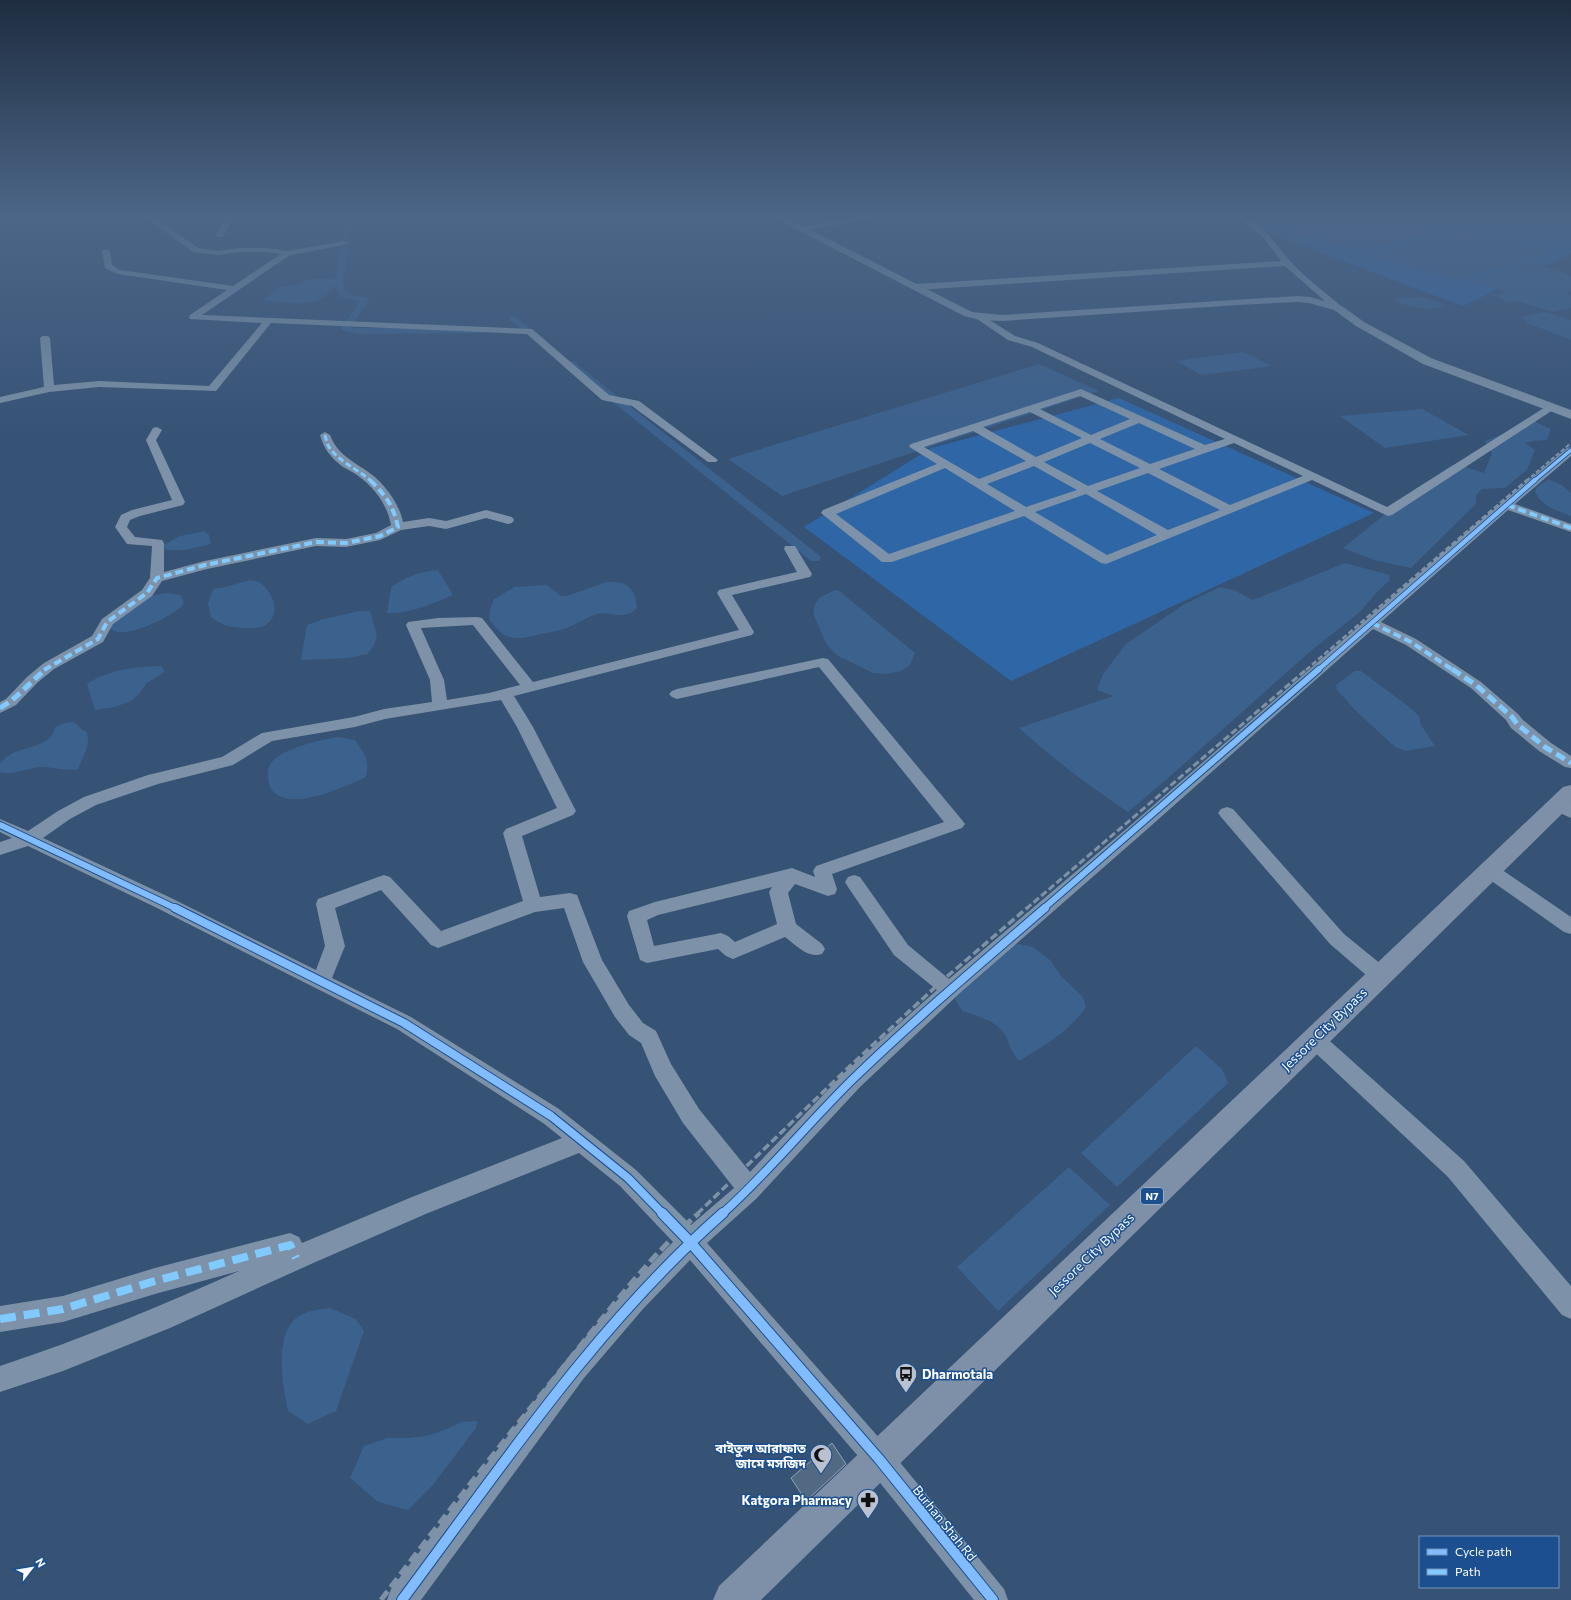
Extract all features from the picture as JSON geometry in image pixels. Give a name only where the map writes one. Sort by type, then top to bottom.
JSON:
[{"type":"highway","name":"Jessore City Bypass","points":[[732,1600],[1489,870],[1566,803]]},
{"type":"street","points":[[231,291],[192,317],[529,331],[606,398],[635,403],[712,460]]},
{"type":"street","points":[[923,291],[968,314],[980,317],[1002,318],[1297,298],[1338,308]]},
{"type":"street","points":[[1318,291],[1338,308],[1360,324],[1427,361],[1571,415]]},
{"type":"street","points":[[980,317],[1007,336],[1019,342],[1035,345],[1388,512],[1551,408]]},
{"type":"street","points":[[0,400],[49,389],[99,384],[212,389],[269,320]]},
{"type":"street","points":[[45,338],[49,389]]},
{"type":"street","points":[[1204,449],[1080,392],[915,446],[1106,560],[1313,476]]},
{"type":"street","points":[[1031,408],[1230,510]]},
{"type":"street","points":[[978,483],[1139,419]]},
{"type":"street","points":[[974,427],[1167,536]]},
{"type":"street","points":[[0,708],[11,702],[32,680],[49,666],[98,639],[107,622],[147,593],[157,578],[158,543],[131,541],[121,527],[125,518],[136,513],[179,502],[151,440],[157,430]]},
{"type":"street","points":[[325,435],[329,447],[348,465],[361,472],[386,496],[395,513],[398,527]]},
{"type":"street","points":[[946,464],[827,513],[887,559],[1235,439]]},
{"type":"street","points":[[402,1600],[575,1369],[634,1300],[690,1242],[748,1192],[852,1080],[954,986],[1138,828],[1571,450]]},
{"type":"street","points":[[1507,505],[1571,528]]},
{"type":"street","points":[[157,578],[205,565],[316,542],[346,542],[380,536],[398,527],[429,522],[446,525],[486,514],[508,520]]},
{"type":"street","points":[[0,849],[28,839],[64,815],[90,801],[154,779],[227,761],[268,737],[355,722],[384,714],[489,698],[747,632],[724,593],[805,574],[790,549]]},
{"type":"street","points":[[440,706],[437,680],[413,626],[438,622],[477,621],[528,686]]},
{"type":"street","points":[[1372,623],[1411,642],[1476,685],[1512,717],[1517,724],[1545,747],[1571,763]]},
{"type":"street","points":[[677,694],[823,662],[956,824],[822,871],[828,889],[792,875],[655,909],[636,916],[647,955],[721,941],[733,951],[787,928]]},
{"type":"street","points":[[505,694],[525,727],[567,811],[512,833],[533,906]]},
{"type":"street","points":[[1227,813],[1337,940],[1380,975]]},
{"type":"street","name":"Burhan Shah Rd","points":[[0,825],[162,902],[404,1023],[550,1116],[628,1178],[690,1242],[879,1459],[993,1600]]},
{"type":"street","points":[[1489,870],[1571,927]]},
{"type":"street","points":[[792,875],[778,892],[787,928],[815,949]]},
{"type":"street","points":[[321,981],[335,946],[325,904],[384,882],[438,940],[533,906],[570,900],[593,962],[615,999],[636,1029],[649,1037],[663,1069],[691,1116],[738,1174],[748,1192]]},
{"type":"street","points":[[854,882],[901,950],[941,983]]},
{"type":"street","points":[[1314,1039],[1456,1169],[1571,1306]]},
{"type":"street","points":[[0,1379],[63,1358],[170,1315],[296,1258],[420,1205],[582,1141]]},
{"type":"street","points":[[0,1319],[63,1309],[155,1281],[290,1246],[296,1258]]},
{"type":"shaded area","points":[[274,291],[330,291],[322,299],[308,303],[263,300]]},
{"type":"shaded area","points":[[1422,291],[1494,291],[1463,306]]},
{"type":"shaded area","points":[[1504,291],[1571,291],[1564,293],[1571,295],[1571,308],[1553,312],[1516,301],[1507,302],[1492,295],[1508,292]]},
{"type":"shaded area","points":[[1421,297],[1444,304],[1442,307],[1429,309],[1405,305],[1393,300],[1396,299]]},
{"type":"shaded area","points":[[1546,312],[1571,320],[1571,340],[1527,323],[1527,321],[1521,317]]},
{"type":"shaded area","points":[[1243,352],[1272,366],[1202,375],[1176,361]]},
{"type":"shaded area","points":[[1039,364],[1099,391],[782,496],[728,459]]},
{"type":"shaded area","points":[[1119,398],[1374,513],[1011,681],[804,527],[931,448]]},
{"type":"shaded area","points":[[1422,409],[1469,435],[1385,448],[1340,416]]},
{"type":"shaded area","points":[[1533,421],[1551,429],[1547,440],[1525,443],[1535,450],[1527,470],[1505,488],[1482,489],[1476,495],[1476,504],[1411,568],[1374,560],[1343,548],[1400,502],[1408,498],[1415,489],[1452,465],[1457,464],[1484,473],[1492,453],[1485,441]]},
{"type":"shaded area","points":[[1549,479],[1563,486],[1571,493],[1571,516],[1544,504],[1537,495],[1535,490],[1538,486]]},
{"type":"shaded area","points":[[204,531],[209,535],[211,544],[186,550],[166,550],[163,545],[180,536]]},
{"type":"shaded area","points":[[1345,563],[1390,575],[1389,581],[1377,592],[1360,612],[1312,650],[1128,812],[1072,772],[1019,728],[1113,696],[1097,690],[1103,674],[1126,644],[1183,605],[1220,587],[1234,590],[1253,600]]},
{"type":"shaded area","points":[[438,570],[453,595],[412,610],[387,613],[391,587],[413,575]]},
{"type":"shaded area","points":[[250,580],[262,584],[273,599],[274,611],[270,622],[260,627],[239,628],[224,625],[211,617],[208,603],[213,589]]},
{"type":"shaded area","points":[[606,582],[624,584],[629,587],[635,595],[637,608],[632,612],[622,615],[608,613],[597,614],[564,629],[525,638],[512,638],[506,636],[495,627],[489,619],[490,610],[494,599],[515,587],[547,585],[561,596],[567,596]]},
{"type":"shaded area","points":[[838,590],[915,653],[910,665],[901,671],[886,674],[873,673],[838,656],[827,645],[814,616],[814,606],[819,598]]},
{"type":"shaded area","points":[[167,593],[181,595],[184,604],[172,614],[135,630],[118,632],[110,629],[114,621],[147,596]]},
{"type":"shaded area","points":[[359,611],[370,611],[377,635],[374,646],[367,654],[349,658],[301,660],[307,625],[324,619]]},
{"type":"shaded area","points":[[161,666],[165,672],[147,683],[139,694],[131,701],[115,707],[95,710],[87,684],[113,672],[132,668]]},
{"type":"shaded area","points":[[1355,671],[1361,671],[1419,716],[1421,725],[1435,746],[1405,751],[1395,747],[1355,710],[1337,690],[1336,685]]},
{"type":"shaded area","points":[[74,722],[82,730],[86,731],[88,736],[86,750],[78,769],[68,770],[40,767],[9,773],[0,772],[0,763],[10,755],[44,742],[53,733],[55,727],[65,723]]},
{"type":"shaded area","points":[[338,737],[355,740],[362,750],[367,762],[366,777],[339,789],[307,798],[290,799],[280,796],[272,790],[269,784],[268,771],[269,766],[276,758],[292,749],[321,740]]},
{"type":"shaded area","points":[[1019,944],[1033,947],[1050,960],[1061,976],[1083,997],[1086,1007],[1064,1031],[1019,1061],[1014,1055],[1004,1033],[996,1025],[985,1019],[962,1011],[955,999],[963,984],[1011,945]]},
{"type":"shaded area","points":[[1196,1046],[1222,1069],[1228,1083],[1117,1187],[1081,1153]]},
{"type":"shaded area","points":[[1069,1167],[1110,1205],[998,1311],[957,1267]]},
{"type":"shaded area","points":[[330,1308],[356,1319],[364,1331],[336,1411],[308,1424],[288,1411],[282,1376],[282,1350],[284,1338],[288,1327],[299,1316],[312,1311]]},
{"type":"shaded area","points":[[477,1421],[476,1428],[432,1486],[408,1510],[378,1502],[350,1478],[364,1446],[388,1438],[426,1436],[445,1430],[461,1422]]},
{"type":"building","name":"বাইতুল আরাফাত জামে মসজিদ","points":[[832,1443],[846,1464],[806,1501],[791,1478]]},
{"type":"waterway","points":[[341,291],[349,297],[365,300],[345,328],[357,331],[478,331]]},
{"type":"waterway","points":[[513,318],[543,342]]},
{"type":"waterway","points":[[571,364],[815,558]]},
{"type":"railway","points":[[1526,481],[1571,443]]},
{"type":"railway","points":[[1306,670],[1527,480]]},
{"type":"railway","points":[[1026,909],[1307,669]]},
{"type":"railway","points":[[697,1214],[850,1066],[943,980],[1027,908]]},
{"type":"railway","points":[[381,1600],[521,1419],[615,1302],[647,1265],[699,1213]]},
{"type":"marked path","points":[[0,708],[11,702],[32,680],[49,666],[98,639],[107,622],[147,593],[157,578],[205,565],[316,542],[346,543],[380,536],[398,527],[395,513],[386,496],[361,472],[348,465],[329,447],[325,435]]},
{"type":"marked path","points":[[1507,505],[1571,528]]},
{"type":"marked path","points":[[1372,623],[1411,642],[1476,685],[1512,717],[1517,724],[1545,747],[1571,763]]},
{"type":"marked path","points":[[0,1319],[63,1309],[155,1281],[290,1245],[296,1258]]},
{"type":"cycle path","points":[[402,1600],[575,1369],[634,1300],[690,1242],[748,1191],[852,1080],[954,986],[1138,828],[1477,530],[1571,450]]},
{"type":"cycle path","points":[[0,825],[162,902],[404,1023],[551,1116],[628,1178],[690,1242],[879,1459],[993,1600]]},
{"type":"place","name":"Dharmotala","points":[[906,1394]]},
{"type":"place","name":"বাইতুল আরাফাত জামে মসজিদ","points":[[821,1474]]},
{"type":"place","name":"Katgora Pharmacy","points":[[868,1520]]}]
